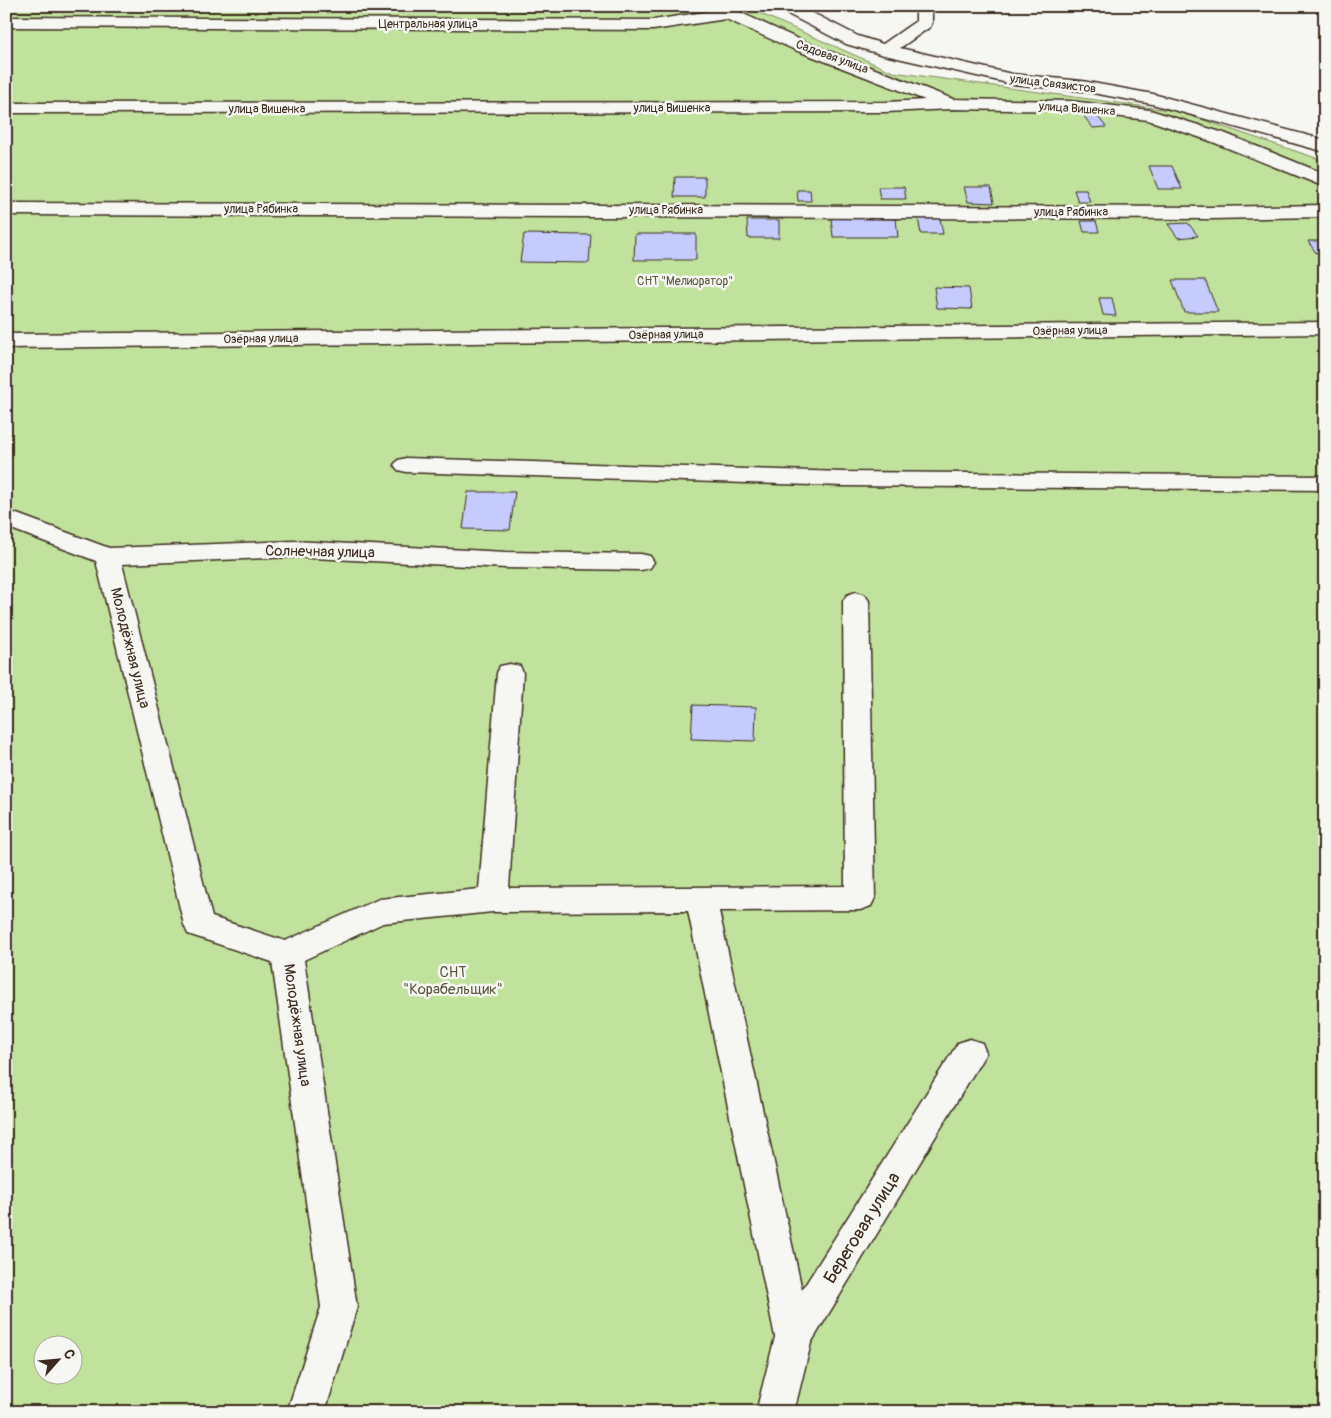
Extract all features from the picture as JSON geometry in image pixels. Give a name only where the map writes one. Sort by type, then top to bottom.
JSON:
[{"type":"street","name":"улица Связистов","points":[[786,6],[852,40],[886,50],[1012,79],[1082,86],[1152,99],[1325,146]]},
{"type":"street","points":[[886,50],[924,24],[924,6]]},
{"type":"street","name":"Центральная улица","points":[[6,22],[653,25],[721,10]]},
{"type":"street","name":"Садовая улица","points":[[721,10],[808,48],[895,79],[952,104]]},
{"type":"street","name":"улица Вишенка","points":[[6,108],[886,108],[952,104],[1070,106],[1150,115],[1218,137],[1325,181]]},
{"type":"street","name":"улица Рябинка","points":[[6,209],[1325,212]]},
{"type":"street","name":"Озёрная улица","points":[[6,341],[1325,328]]},
{"type":"street","points":[[406,465],[844,479],[1325,483]]},
{"type":"street","name":"Солнечная улица","points":[[6,518],[107,556],[294,548],[506,560],[642,562]]},
{"type":"street","name":"Молодёжная улица","points":[[107,556],[199,925],[286,954],[339,1306],[306,1412]]},
{"type":"street","points":[[286,954],[380,911],[493,900],[860,898],[856,601]]},
{"type":"street","points":[[493,900],[510,673]]},
{"type":"street","points":[[701,898],[794,1337]]},
{"type":"street","name":"Береговая улица","points":[[774,1412],[794,1337],[970,1053]]},
{"type":"green space","name":"СНТ \"Корабельщик\"","points":[[6,6],[743,6],[893,72],[1176,111],[1325,161],[1325,1412],[6,1412]]},
{"type":"building","points":[[1096,114],[1106,127],[1093,128],[1083,115]]},
{"type":"building","points":[[1149,166],[1172,166],[1182,189],[1158,189]]},
{"type":"building","points":[[675,177],[705,177],[705,197],[674,197]]},
{"type":"building","points":[[878,187],[904,187],[906,199],[880,199]]},
{"type":"building","points":[[964,187],[991,187],[994,203],[968,202]]},
{"type":"building","points":[[797,190],[810,190],[811,201],[798,201]]},
{"type":"building","points":[[1074,190],[1086,190],[1090,202],[1078,202]]},
{"type":"building","points":[[831,218],[896,219],[898,237],[833,237]]},
{"type":"building","points":[[918,218],[940,218],[943,234],[921,234]]},
{"type":"building","points":[[747,220],[779,220],[779,238],[748,238]]},
{"type":"building","points":[[1081,221],[1096,221],[1099,232],[1084,232]]},
{"type":"building","points":[[1188,223],[1198,236],[1178,238],[1168,224]]},
{"type":"building","points":[[524,234],[591,235],[589,263],[520,262]]},
{"type":"building","points":[[635,234],[696,234],[696,260],[634,260]]},
{"type":"building","points":[[1308,241],[1320,241],[1325,247],[1325,252],[1316,253]]},
{"type":"building","points":[[1172,280],[1205,280],[1218,312],[1184,312]]},
{"type":"building","points":[[934,287],[969,288],[972,309],[937,308]]},
{"type":"building","points":[[1099,298],[1112,298],[1116,316],[1103,315]]},
{"type":"building","points":[[468,492],[515,492],[510,530],[463,529]]},
{"type":"building","points":[[693,705],[756,707],[755,741],[691,739]]},
{"type":"park label","name":"СНТ \"Мелиоратор\"","points":[[685,281]]}]
